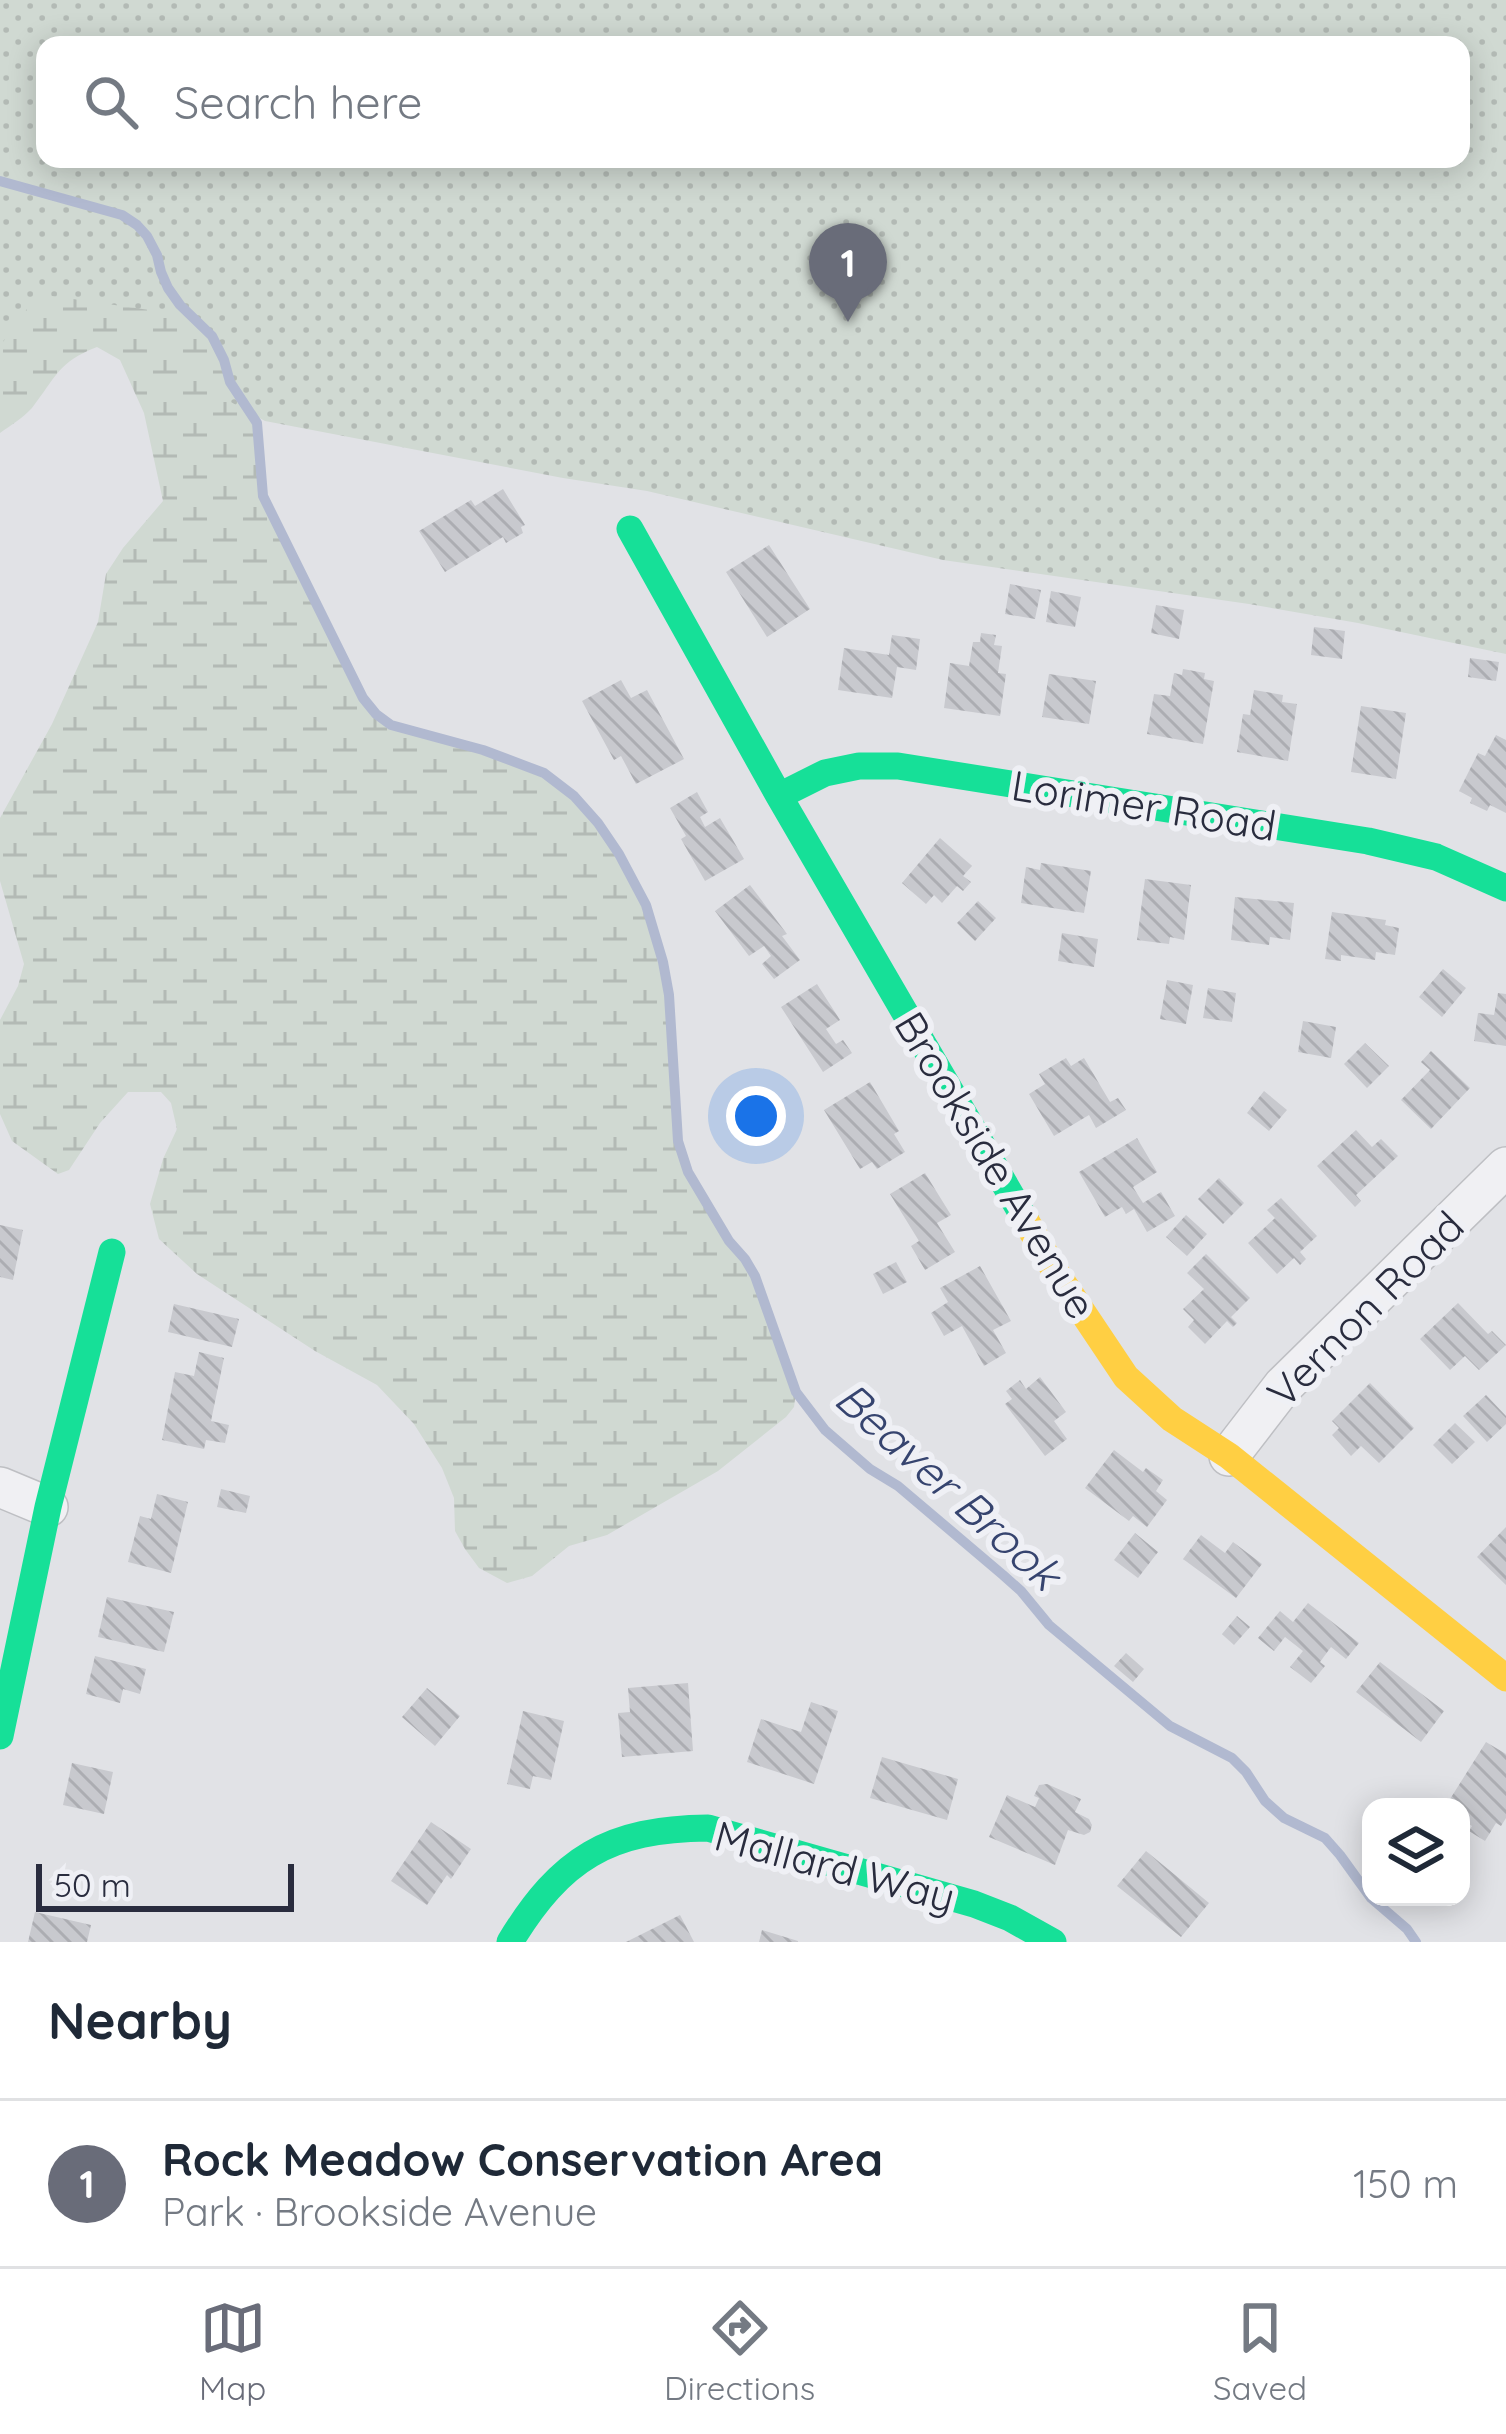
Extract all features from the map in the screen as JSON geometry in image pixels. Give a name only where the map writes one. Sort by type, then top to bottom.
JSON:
[{"type":"street","name":"Brookside Avenue","points":[[630,529],[779,796],[1090,1326],[1126,1377],[1172,1419],[1228,1456],[1506,1678]]},
{"type":"street","name":"Lorimer Road","points":[[779,796],[825,773],[859,766],[898,766],[1368,841],[1436,857],[1506,888]]},
{"type":"street","name":"Vernon Road","points":[[1228,1456],[1283,1386],[1506,1167]]},
{"type":"street","points":[[0,1736],[48,1507],[112,1252]]},
{"type":"street","points":[[0,1487],[48,1507]]},
{"type":"street","name":"Mallard Way","points":[[510,1942],[545,1889],[592,1851],[622,1838],[680,1826],[708,1828],[974,1904],[1053,1942]]},
{"type":"green space","points":[[0,0],[1506,0],[1506,654],[1249,604],[943,560],[647,491],[265,421],[229,401],[219,353],[184,315],[38,294],[0,346]]},
{"type":"green space","points":[[0,130],[36,153],[36,168],[53,168],[212,336],[257,423],[263,496],[369,705],[401,729],[512,760],[546,775],[575,796],[620,852],[659,949],[671,1019],[679,1146],[728,1240],[760,1286],[796,1392],[794,1407],[786,1417],[718,1471],[607,1535],[569,1546],[532,1576],[507,1583],[479,1568],[465,1549],[455,1531],[454,1498],[442,1468],[414,1424],[377,1385],[315,1351],[197,1274],[159,1239],[150,1204],[177,1129],[171,1103],[161,1092],[128,1092],[100,1123],[69,1170],[58,1174],[12,1141],[0,1114],[0,1020],[24,964],[0,881],[0,818],[52,724],[98,622],[106,574],[163,501],[144,413],[120,360],[97,347],[66,365],[32,408],[0,433]]},
{"type":"building","points":[[503,489],[525,525],[523,533],[506,543],[503,537],[445,572],[419,531],[471,500],[475,506]]},
{"type":"building","points":[[769,545],[810,609],[767,637],[726,572]]},
{"type":"building","points":[[1010,584],[1041,590],[1035,619],[1005,614]]},
{"type":"building","points":[[1051,591],[1081,597],[1075,627],[1046,622]]},
{"type":"building","points":[[1156,605],[1184,610],[1179,639],[1151,633]]},
{"type":"building","points":[[1314,627],[1345,631],[1342,659],[1311,655]]},
{"type":"building","points":[[981,633],[996,635],[994,645],[1002,646],[998,673],[1006,674],[1000,716],[944,708],[950,663],[969,666],[973,642],[980,642]]},
{"type":"building","points":[[892,635],[920,639],[916,670],[897,667],[892,698],[838,690],[844,648],[889,655]]},
{"type":"building","points":[[1470,658],[1499,662],[1496,681],[1468,677]]},
{"type":"building","points":[[1183,669],[1205,673],[1204,679],[1214,681],[1203,744],[1147,734],[1154,694],[1170,696],[1174,673],[1182,675]]},
{"type":"building","points":[[1049,674],[1096,681],[1089,724],[1042,717]]},
{"type":"building","points":[[621,680],[631,698],[647,690],[684,759],[636,784],[621,756],[614,760],[582,701]]},
{"type":"building","points":[[1254,690],[1283,695],[1282,702],[1297,704],[1288,761],[1237,752],[1243,714],[1250,715]]},
{"type":"building","points":[[1361,706],[1406,713],[1396,779],[1351,772]]},
{"type":"building","points":[[1496,735],[1506,740],[1506,813],[1490,805],[1487,811],[1459,791],[1478,753],[1485,756]]},
{"type":"building","points":[[697,792],[708,812],[700,817],[705,827],[720,818],[744,859],[705,881],[670,808]]},
{"type":"building","points":[[940,838],[972,866],[963,876],[971,882],[963,891],[957,886],[942,903],[934,895],[926,904],[902,883]]},
{"type":"building","points":[[1041,863],[1091,871],[1084,913],[1021,903],[1026,867],[1040,870]]},
{"type":"building","points":[[1145,879],[1191,885],[1184,940],[1170,937],[1169,944],[1137,940]]},
{"type":"building","points":[[750,885],[787,934],[782,936],[800,960],[774,979],[762,964],[771,956],[764,946],[749,956],[715,911]]},
{"type":"building","points":[[1235,897],[1294,903],[1290,940],[1270,937],[1269,945],[1231,940]]},
{"type":"building","points":[[978,901],[996,918],[975,941],[957,923]]},
{"type":"building","points":[[1332,912],[1386,920],[1385,925],[1399,928],[1395,955],[1376,952],[1375,960],[1341,955],[1341,961],[1325,959]]},
{"type":"building","points":[[1062,933],[1098,939],[1094,967],[1058,961]]},
{"type":"building","points":[[1443,969],[1466,988],[1442,1017],[1419,997]]},
{"type":"building","points":[[1167,980],[1193,985],[1186,1024],[1160,1019]]},
{"type":"building","points":[[817,984],[840,1020],[826,1029],[836,1044],[843,1040],[852,1053],[823,1072],[781,1007]]},
{"type":"building","points":[[1208,988],[1236,993],[1232,1022],[1203,1018]]},
{"type":"building","points":[[1498,993],[1506,994],[1506,1046],[1474,1041],[1478,1013],[1494,1015]]},
{"type":"building","points":[[1303,1021],[1336,1027],[1331,1058],[1298,1052]]},
{"type":"building","points":[[1365,1043],[1389,1066],[1367,1088],[1344,1064]]},
{"type":"building","points":[[1431,1051],[1470,1088],[1431,1129],[1401,1100],[1430,1070],[1421,1062]]},
{"type":"building","points":[[1066,1058],[1071,1066],[1084,1058],[1110,1102],[1118,1098],[1126,1110],[1096,1128],[1089,1115],[1054,1136],[1029,1094],[1045,1084],[1039,1074]]},
{"type":"building","points":[[870,1082],[899,1131],[894,1134],[905,1152],[877,1169],[872,1162],[860,1169],[824,1110]]},
{"type":"building","points":[[1264,1091],[1287,1110],[1269,1131],[1247,1113]]},
{"type":"building","points":[[1356,1130],[1372,1147],[1381,1139],[1398,1156],[1356,1195],[1361,1201],[1355,1207],[1317,1166]]},
{"type":"building","points":[[1137,1138],[1157,1172],[1133,1187],[1143,1203],[1161,1192],[1175,1216],[1147,1232],[1134,1209],[1126,1214],[1122,1207],[1105,1217],[1079,1172]]},
{"type":"building","points":[[925,1173],[951,1215],[937,1223],[955,1252],[925,1270],[911,1246],[919,1241],[890,1194]]},
{"type":"building","points":[[1219,1178],[1244,1203],[1223,1224],[1198,1199]]},
{"type":"building","points":[[1281,1198],[1317,1236],[1300,1252],[1306,1259],[1300,1265],[1294,1258],[1277,1274],[1248,1243],[1275,1218],[1267,1210]]},
{"type":"building","points":[[1186,1215],[1207,1234],[1187,1256],[1166,1237]]},
{"type":"building","points":[[0,1225],[23,1230],[13,1280],[0,1277]]},
{"type":"building","points":[[1206,1254],[1250,1298],[1231,1317],[1237,1323],[1233,1327],[1227,1321],[1205,1344],[1188,1327],[1194,1320],[1183,1309],[1204,1289],[1187,1273]]},
{"type":"building","points":[[896,1262],[907,1282],[883,1294],[873,1274]]},
{"type":"building","points":[[980,1266],[1011,1321],[993,1330],[1006,1353],[984,1366],[962,1326],[944,1336],[931,1313],[948,1302],[940,1288]]},
{"type":"building","points":[[1458,1303],[1506,1345],[1479,1370],[1465,1356],[1450,1370],[1420,1339]]},
{"type":"building","points":[[174,1304],[239,1319],[232,1347],[168,1332]]},
{"type":"building","points":[[199,1352],[224,1358],[211,1421],[229,1425],[225,1443],[206,1440],[204,1449],[162,1440],[175,1372],[194,1376]]},
{"type":"building","points":[[1040,1377],[1066,1412],[1054,1421],[1067,1439],[1045,1456],[1005,1404],[1012,1399],[1006,1391],[1020,1380],[1026,1389]]},
{"type":"building","points":[[1370,1383],[1414,1428],[1379,1463],[1361,1446],[1351,1456],[1332,1435],[1339,1428],[1332,1421]]},
{"type":"building","points":[[1486,1395],[1506,1416],[1506,1424],[1487,1442],[1463,1416]]},
{"type":"building","points":[[1455,1423],[1475,1442],[1452,1464],[1433,1445]]},
{"type":"building","points":[[1114,1450],[1143,1472],[1146,1468],[1163,1480],[1156,1491],[1167,1500],[1147,1527],[1133,1516],[1129,1521],[1085,1488]]},
{"type":"building","points":[[221,1489],[250,1496],[246,1513],[217,1507]]},
{"type":"building","points":[[157,1494],[188,1502],[171,1573],[128,1562],[140,1516],[151,1519]]},
{"type":"building","points":[[1506,1527],[1506,1585],[1477,1557]]},
{"type":"building","points":[[1135,1533],[1158,1552],[1138,1578],[1114,1560]]},
{"type":"building","points":[[1201,1535],[1225,1553],[1233,1542],[1262,1564],[1236,1598],[1183,1559]]},
{"type":"building","points":[[107,1597],[174,1612],[164,1652],[98,1637]]},
{"type":"building","points":[[1308,1603],[1359,1643],[1346,1659],[1331,1647],[1320,1662],[1325,1666],[1311,1683],[1290,1667],[1303,1651],[1285,1637],[1274,1651],[1258,1638],[1280,1611],[1293,1622]]},
{"type":"building","points":[[1237,1616],[1250,1627],[1234,1645],[1222,1634]]},
{"type":"building","points":[[1126,1653],[1144,1669],[1133,1682],[1114,1666]]},
{"type":"building","points":[[95,1656],[146,1669],[140,1694],[123,1689],[120,1703],[86,1694]]},
{"type":"building","points":[[1380,1662],[1444,1711],[1421,1742],[1356,1692]]},
{"type":"building","points":[[688,1683],[693,1751],[622,1757],[618,1713],[630,1712],[628,1688]]},
{"type":"building","points":[[427,1688],[460,1716],[435,1746],[402,1717]]},
{"type":"building","points":[[811,1702],[838,1711],[814,1784],[747,1762],[761,1719],[801,1732]]},
{"type":"building","points":[[523,1711],[564,1721],[551,1780],[533,1776],[530,1789],[507,1784]]},
{"type":"building","points":[[1486,1742],[1506,1754],[1506,1818],[1501,1826],[1496,1823],[1485,1841],[1470,1832],[1470,1798],[1451,1798]]},
{"type":"building","points":[[882,1757],[958,1779],[947,1820],[870,1798]]},
{"type":"building","points":[[72,1763],[113,1772],[104,1814],[63,1805]]},
{"type":"building","points":[[1039,1785],[1081,1799],[1075,1812],[1092,1825],[1084,1835],[1068,1830],[1055,1865],[989,1837],[1007,1795],[1035,1807]]},
{"type":"building","points":[[431,1822],[471,1849],[427,1905],[391,1881]]},
{"type":"building","points":[[1146,1851],[1209,1903],[1181,1937],[1117,1886]]},
{"type":"building","points":[[35,1912],[91,1925],[87,1942],[28,1942]]},
{"type":"building","points":[[680,1915],[694,1942],[626,1942]]},
{"type":"building","points":[[762,1930],[798,1941],[798,1942],[759,1942]]},
{"type":"waterway","name":"Beaver Brook","points":[[0,181],[122,215],[147,236],[168,288],[212,336],[230,382],[257,423],[263,496],[363,698],[376,714],[391,725],[483,750],[544,773],[574,796],[619,854],[646,905],[663,962],[678,1141],[688,1172],[755,1276],[796,1392],[825,1430],[1003,1575],[1049,1625],[1170,1726],[1232,1758],[1284,1818],[1325,1838],[1371,1898],[1416,1942]]},
{"type":"traffic: fast","points":[[630,529],[1026,1221]]},
{"type":"traffic: fast","points":[[779,796],[825,773],[859,766],[898,766],[1368,841],[1436,857],[1506,888]]},
{"type":"traffic: fast","points":[[0,1736],[48,1507],[112,1252]]},
{"type":"traffic: fast","points":[[510,1942],[549,1889],[591,1854],[642,1834],[708,1828],[974,1904],[1053,1942]]},
{"type":"traffic: slow","points":[[1026,1221],[1126,1377],[1172,1419],[1229,1456],[1506,1678]]},
{"type":"place","name":"Rock Meadow Conservation Area","points":[[848,322]]}]
